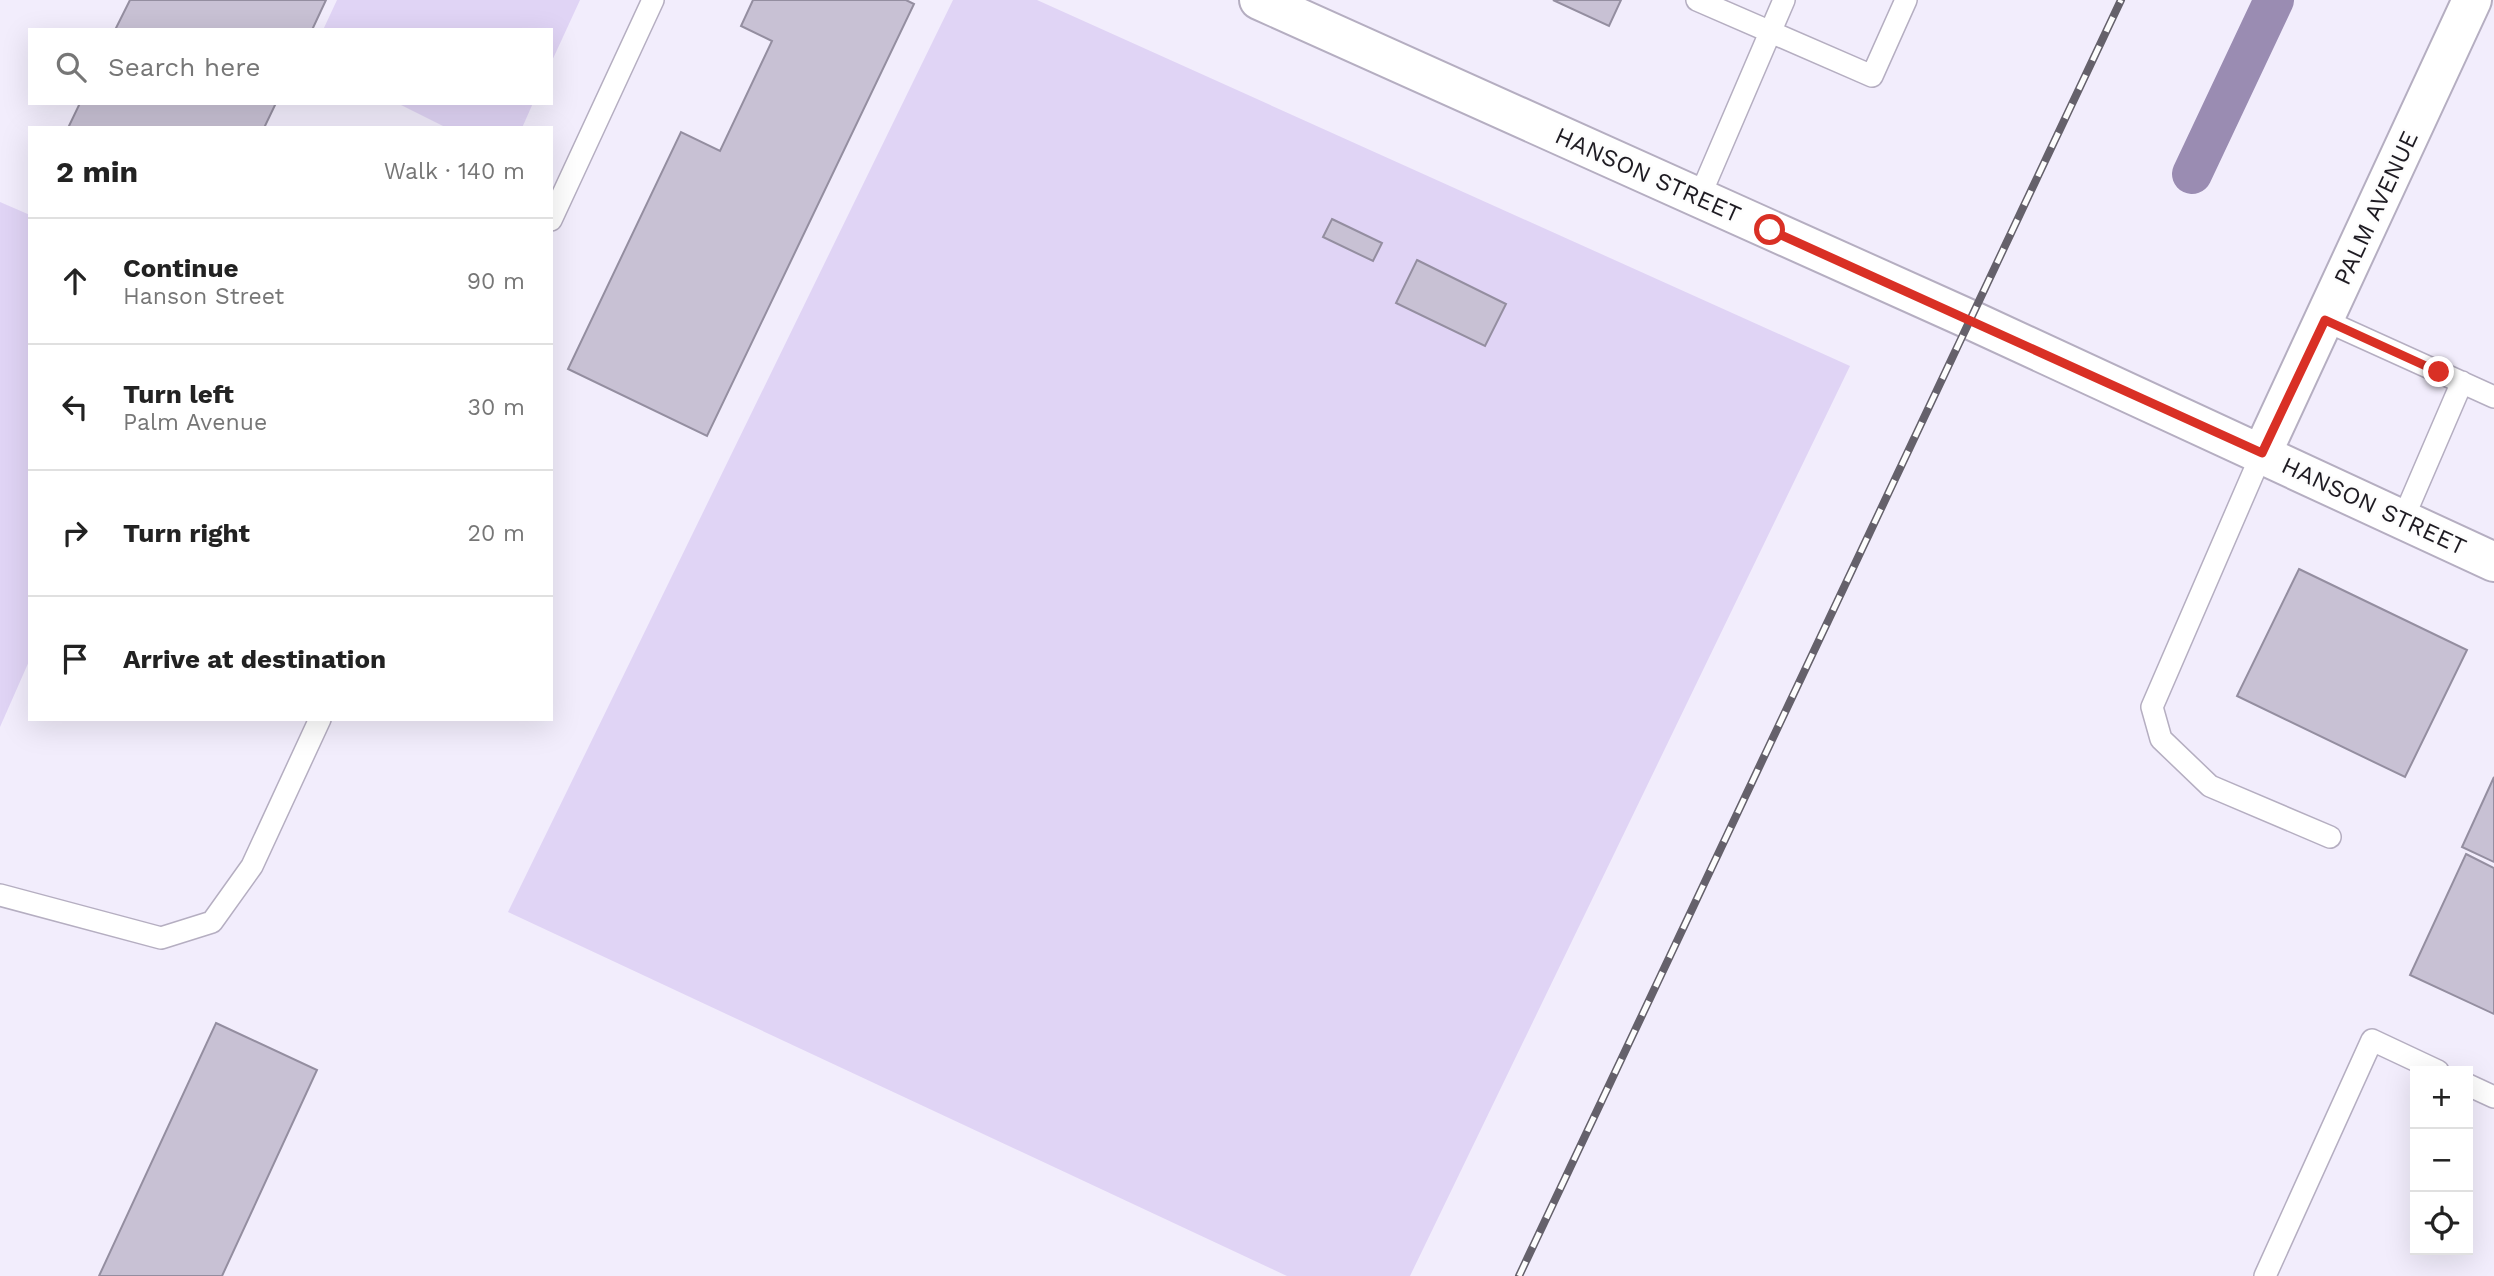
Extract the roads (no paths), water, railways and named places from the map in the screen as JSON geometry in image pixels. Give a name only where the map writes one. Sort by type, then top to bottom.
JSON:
[{"type":"street","name":"HANSON STREET","points":[[1259,0],[2262,453],[2494,562]]},
{"type":"street","name":"PALM AVENUE","points":[[2262,453],[2472,0]]},
{"type":"lane","points":[[553,216],[653,0]]},
{"type":"lane","points":[[1696,0],[1872,76],[1906,0]]},
{"type":"lane","points":[[1699,198],[1784,0]]},
{"type":"lane","points":[[2325,320],[2494,397]]},
{"type":"lane","points":[[2403,519],[2462,382]]},
{"type":"lane","points":[[2262,453],[2151,707],[2161,739],[2210,786],[2330,837]]},
{"type":"lane","points":[[0,895],[161,938],[212,922],[252,866],[319,721]]},
{"type":"lane","points":[[2265,1276],[2372,1040],[2427,1066]]},
{"type":"lane","points":[[2473,1087],[2494,1097]]},
{"type":"waterway","points":[[2192,174],[2274,0]]},
{"type":"railway","points":[[1519,1276],[2121,0]]}]
